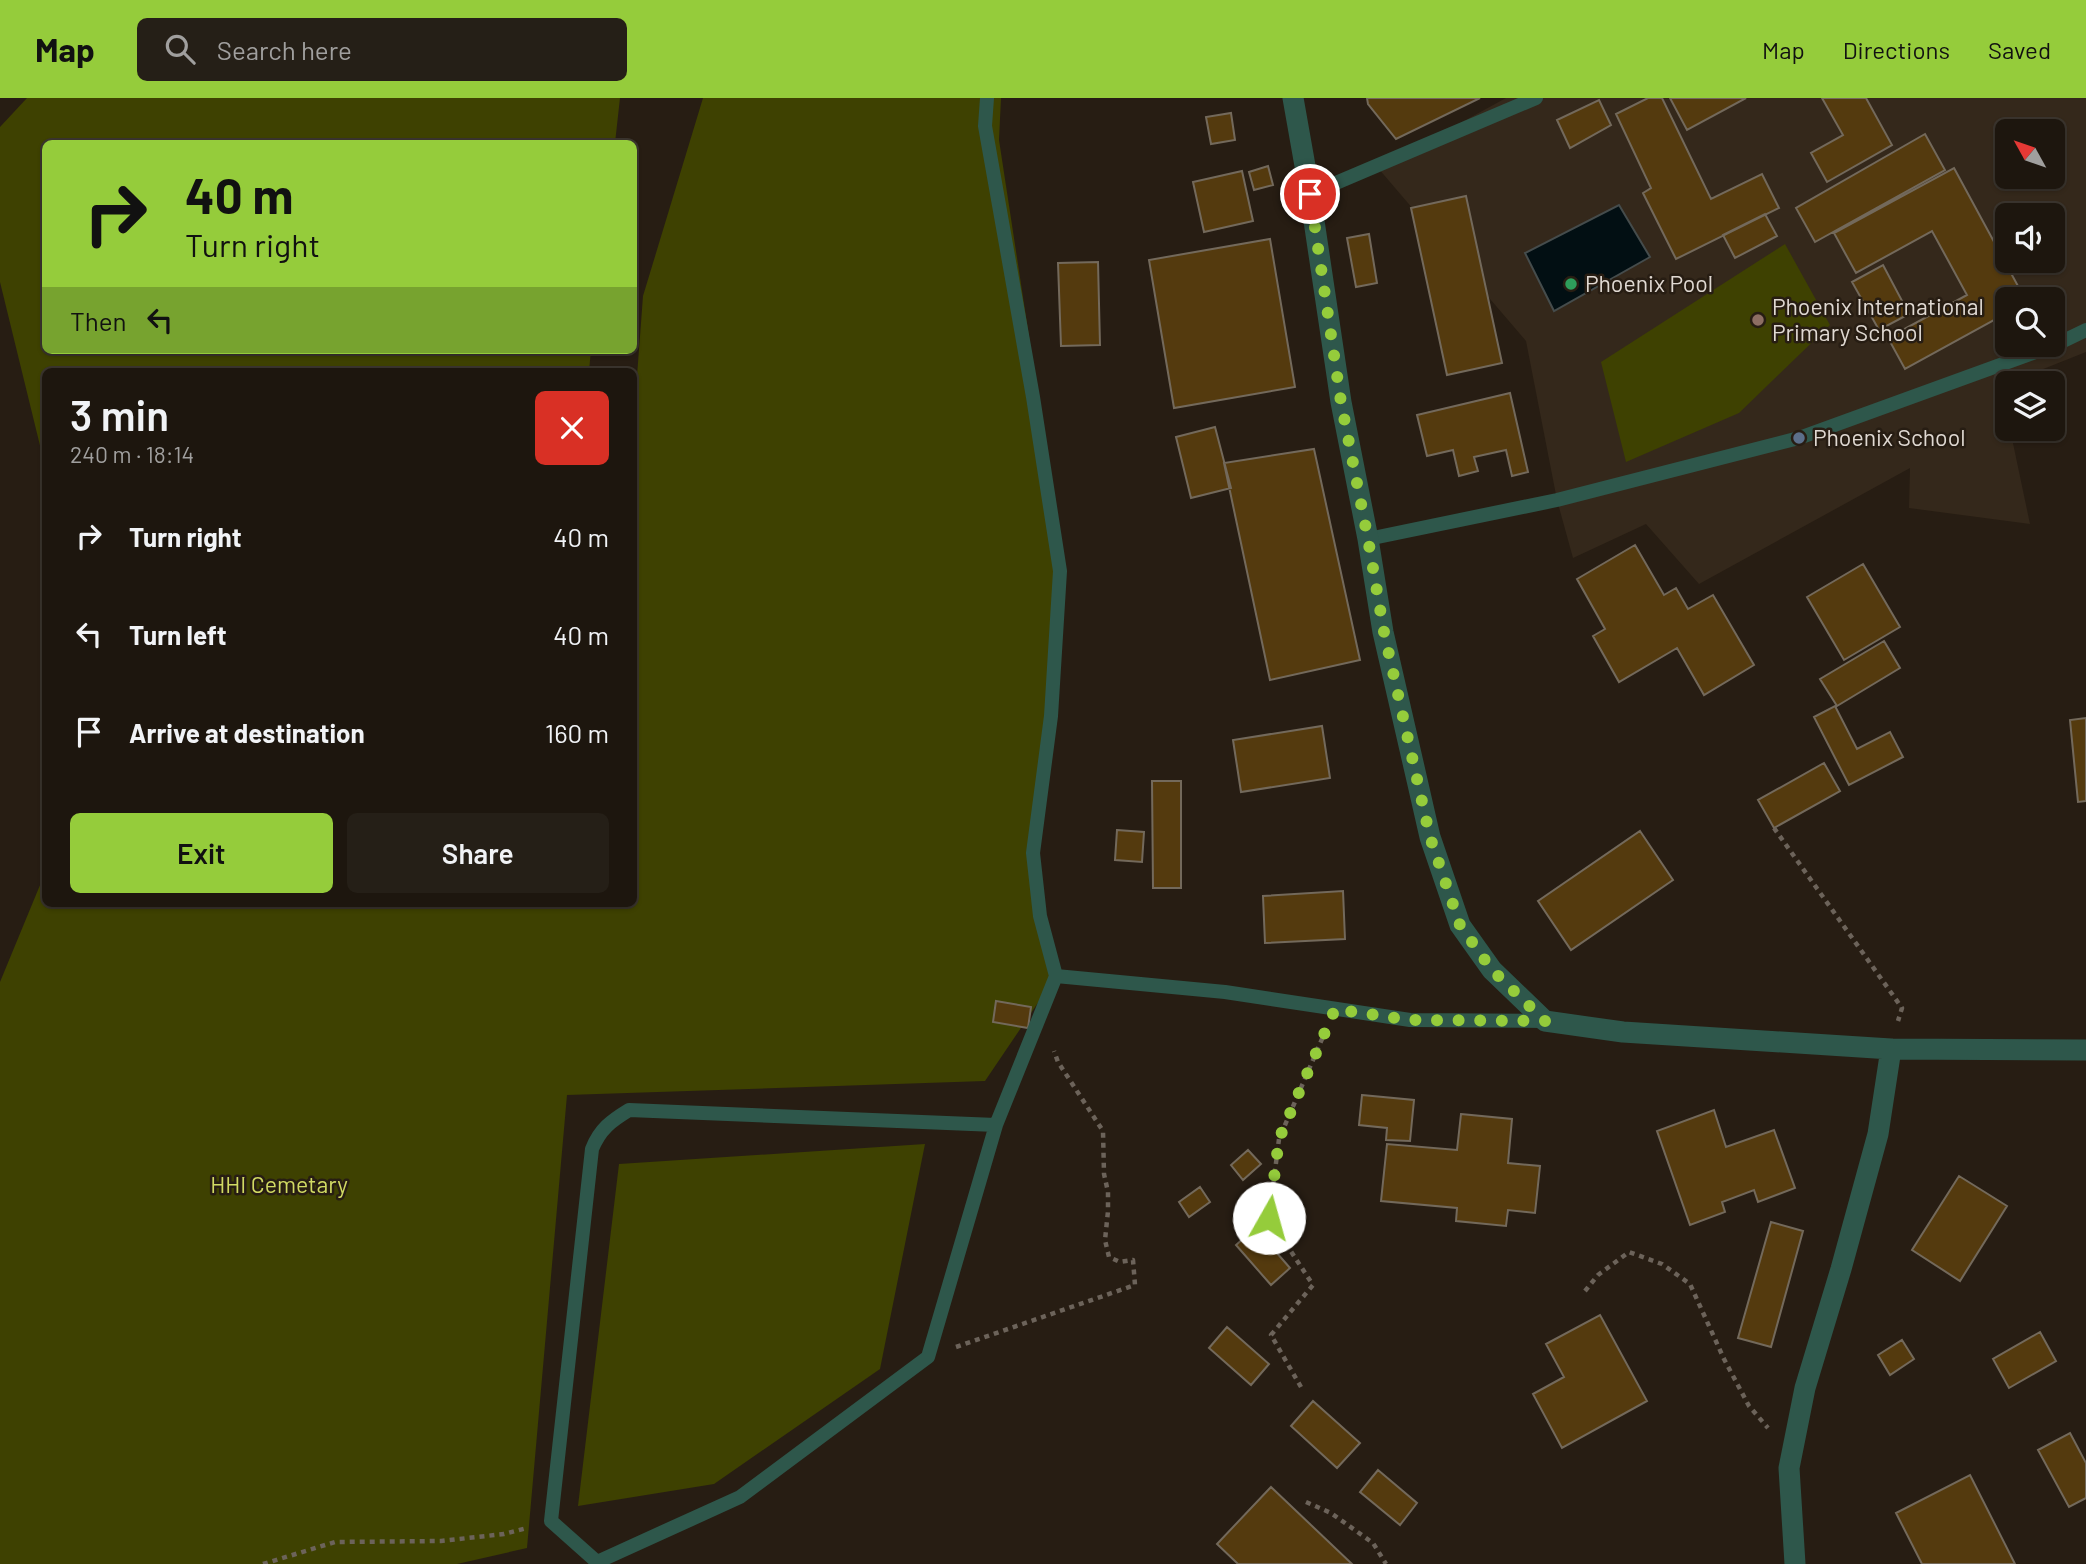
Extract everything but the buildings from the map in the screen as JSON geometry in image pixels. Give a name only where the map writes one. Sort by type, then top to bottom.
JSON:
[{"type":"street","points":[[1293,98],[1341,402],[1384,632],[1430,837],[1460,925],[1492,970],[1545,1021],[1623,1032],[1891,1049],[2086,1050]]},
{"type":"street","points":[[1796,1564],[1789,1468],[1791,1456],[1805,1388],[1842,1269],[1878,1134],[1891,1049]]},
{"type":"lane","points":[[987,98],[985,125],[1033,397],[1060,571],[1051,716],[1033,853],[1040,916],[1056,976],[996,1125],[928,1357],[740,1497],[597,1562],[551,1521],[592,1149],[608,1122],[629,1110],[996,1125]]},
{"type":"lane","points":[[1310,194],[1536,98]]},
{"type":"lane","points":[[1368,539],[1557,500],[1799,438],[2055,345],[2086,330]]},
{"type":"lane","points":[[1056,976],[1225,992],[1410,1020],[1545,1021]]},
{"type":"path","points":[[1774,828],[1902,1008],[1891,1049]]},
{"type":"path","points":[[1301,1387],[1271,1335],[1313,1285],[1269,1218],[1279,1139],[1335,1009]]},
{"type":"path","points":[[928,1357],[1135,1285],[1133,1260],[1120,1262],[1109,1257],[1105,1240],[1108,1192],[1104,1174],[1103,1131],[1058,1062],[1042,1014]]},
{"type":"path","points":[[1585,1291],[1598,1275],[1629,1252],[1662,1264],[1690,1284],[1749,1406],[1791,1456]]},
{"type":"path","points":[[1306,1502],[1331,1513],[1373,1543],[1386,1564]]},
{"type":"path","points":[[263,1564],[335,1542],[441,1542],[504,1534],[551,1521]]},
{"type":"shaded area","name":"Phoenix International Primary School","points":[[1506,98],[2086,98],[2086,352],[2038,371],[1995,371],[1995,441],[2013,441],[2030,524],[1909,508],[1910,468],[1699,584],[1646,524],[1573,558],[1557,500],[1526,341],[1378,168]]},
{"type":"shaded area","name":"Phoenix Pool","points":[[1619,205],[1650,257],[1554,311],[1525,253]]},
{"type":"green space","points":[[27,98],[620,98],[615,140],[42,140],[42,354],[591,354],[589,368],[42,368],[42,454],[0,282],[0,127]]},
{"type":"green space","name":"HHI Cemetary","points":[[703,98],[1001,98],[999,140],[1065,572],[1038,853],[1054,979],[985,1081],[567,1095],[527,1548],[457,1564],[0,1564],[0,982],[42,880],[42,907],[637,907],[637,376],[643,296]]},
{"type":"green space","points":[[1785,244],[1830,325],[1739,413],[1626,462],[1601,362]]},
{"type":"green space","points":[[925,1144],[880,1369],[714,1484],[578,1506],[619,1164]]},
{"type":"place","name":"Phoenix Pool","points":[[1571,284]]},
{"type":"place","name":"Phoenix International Primary School","points":[[1758,320]]},
{"type":"place","name":"Phoenix School","points":[[1799,438]]},
{"type":"route","points":[[1269,1218],[1279,1139],[1335,1009],[1410,1020],[1545,1021],[1492,970],[1460,925],[1430,837],[1384,632],[1341,402],[1310,194]]}]
